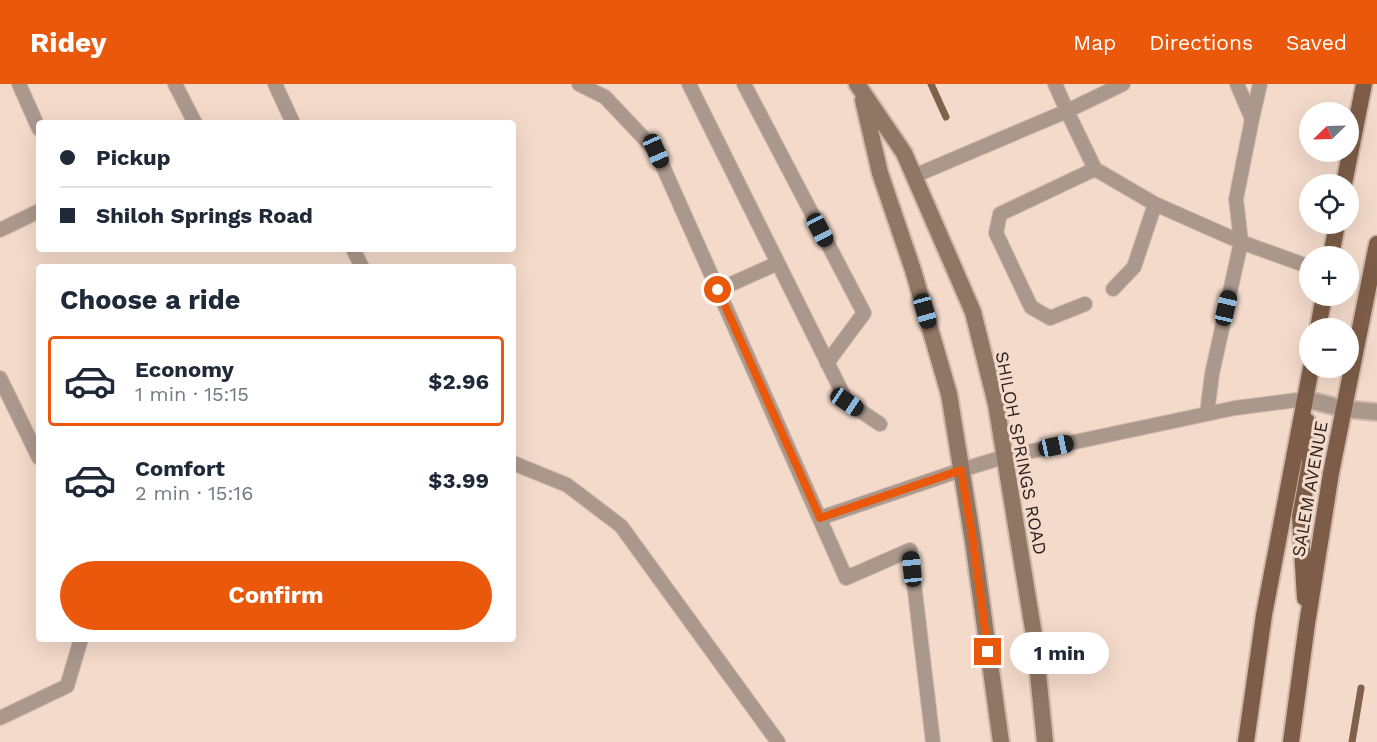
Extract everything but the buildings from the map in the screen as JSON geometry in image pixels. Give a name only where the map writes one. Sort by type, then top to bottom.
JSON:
[{"type":"main road","points":[[1346,174],[1364,84]]},
{"type":"main road","name":"SHILOH SPRINGS ROAD","points":[[859,87],[904,153],[973,312],[996,404],[1034,635],[1045,742]]},
{"type":"main road","name":"SHILOH SPRINGS ROAD","points":[[859,87],[880,173],[913,270],[949,394],[973,541],[1001,742]]},
{"type":"main road","name":"SALEM AVENUE","points":[[1292,742],[1307,624],[1331,473],[1377,244]]},
{"type":"main road","name":"SALEM AVENUE","points":[[1246,742],[1264,615],[1309,378]]},
{"type":"main road","points":[[1305,399],[1310,463],[1300,517],[1307,624]]},
{"type":"street","points":[[1305,399],[1345,409],[1377,411]]},
{"type":"lane","points":[[19,84],[36,122]]},
{"type":"lane","points":[[175,84],[193,120]]},
{"type":"lane","points":[[275,84],[292,120]]},
{"type":"lane","points":[[579,84],[605,97],[656,151],[846,578],[910,550],[933,742]]},
{"type":"lane","points":[[689,84],[847,402],[880,424]]},
{"type":"lane","points":[[744,84],[864,313],[827,363]]},
{"type":"lane","points":[[1055,84],[1095,169],[1155,204],[1241,242],[1299,263]]},
{"type":"lane","points":[[914,176],[1067,111],[1124,84]]},
{"type":"lane","points":[[1236,84],[1252,119]]},
{"type":"lane","points":[[1207,414],[1212,374],[1241,242],[1236,199],[1260,84]]},
{"type":"lane","points":[[1085,304],[1050,318],[1031,307],[996,233],[1000,214],[1095,169]]},
{"type":"lane","points":[[1113,289],[1134,267],[1155,204]]},
{"type":"lane","points":[[0,230],[36,212]]},
{"type":"lane","points":[[718,290],[778,262]]},
{"type":"lane","points":[[0,378],[36,452]]},
{"type":"lane","points":[[820,518],[1004,457],[1234,408],[1305,399]]},
{"type":"lane","points":[[516,464],[567,485],[621,526],[778,742]]},
{"type":"lane","points":[[0,718],[67,686],[80,642]]},
{"type":"waterway","points":[[931,84],[946,117]]},
{"type":"waterway","points":[[1352,742],[1361,688]]},
{"type":"route","points":[[718,290],[820,518],[829,513],[961,470],[988,652]]}]
